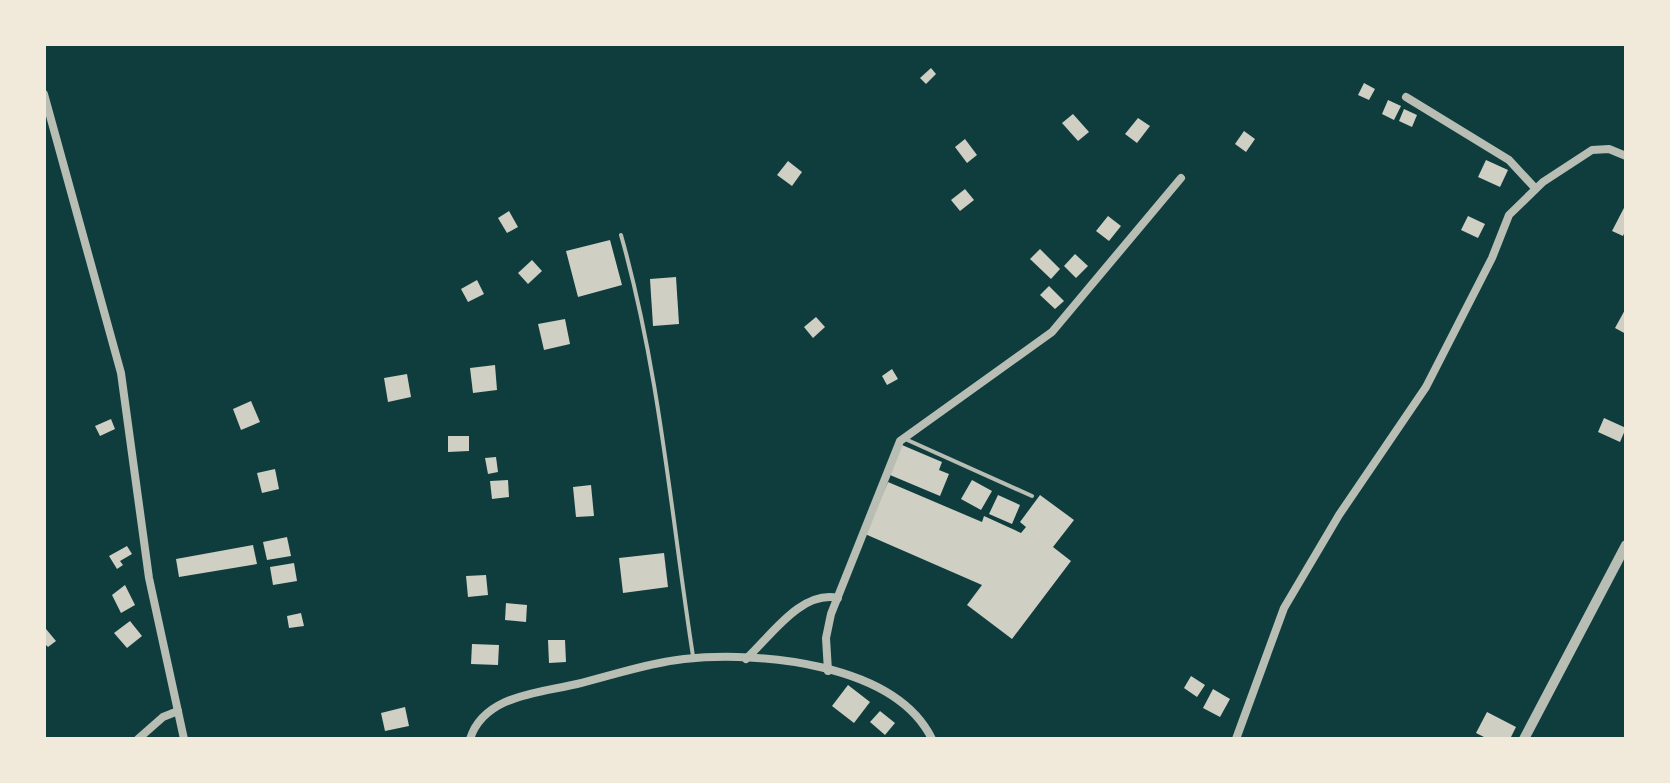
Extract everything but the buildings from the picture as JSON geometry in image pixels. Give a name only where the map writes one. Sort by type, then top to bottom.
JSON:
[{"type":"street","points":[[44,94],[121,373],[149,578],[184,739]]},
{"type":"street","points":[[1406,97],[1509,160],[1535,188]]},
{"type":"street","points":[[1236,739],[1284,608],[1339,515],[1415,407],[1492,258],[1509,215],[1535,188],[1592,150],[1609,149],[1626,156]]},
{"type":"street","points":[[828,671],[826,638],[838,598],[892,455],[903,438],[1052,332],[1181,178]]},
{"type":"street","points":[[1524,739],[1626,545]]},
{"type":"street","points":[[746,659],[806,602],[826,595],[838,598]]},
{"type":"street","points":[[470,739],[478,721],[498,705],[656,664],[693,659],[746,659],[803,664],[871,684],[913,709],[932,739]]},
{"type":"street","points":[[138,739],[163,717],[178,711]]},
{"type":"lane","points":[[621,235],[645,322],[656,384],[693,659]]},
{"type":"lane","points":[[903,438],[1032,496]]}]
